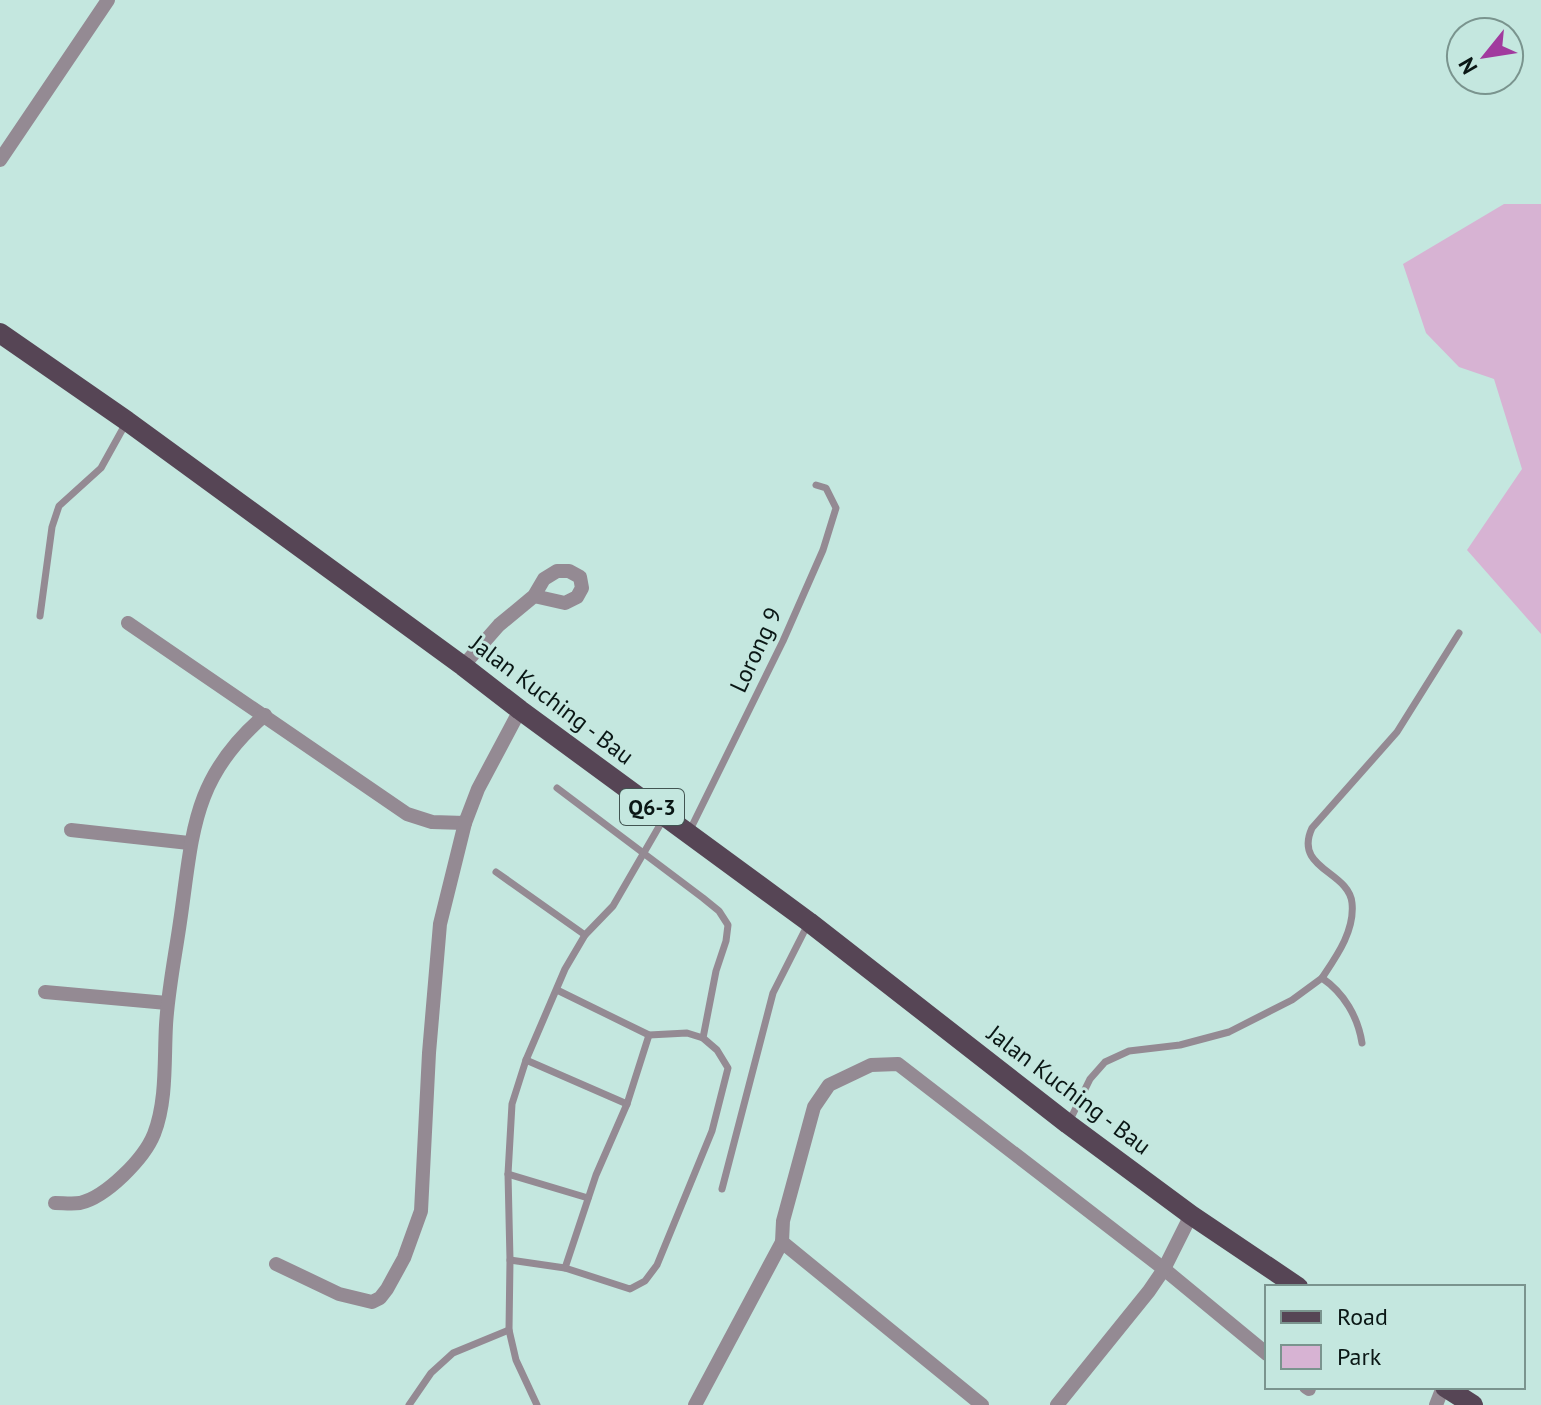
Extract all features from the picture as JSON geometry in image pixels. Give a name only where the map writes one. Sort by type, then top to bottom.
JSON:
[{"type":"main road","name":"Jalan Kuching - Bau","points":[[0,333],[127,421],[463,666],[809,922],[1068,1124],[1191,1215],[1295,1285]]},
{"type":"main road","points":[[1447,1389],[1473,1405]]},
{"type":"street","points":[[0,160],[108,0]]},
{"type":"street","points":[[463,666],[499,625],[534,596]]},
{"type":"street","points":[[128,623],[407,814],[432,822],[465,823]]},
{"type":"street","points":[[276,1264],[339,1294],[372,1302],[387,1289],[404,1258],[421,1211],[429,1053],[440,924],[465,823],[478,789],[520,710]]},
{"type":"street","points":[[55,1203],[81,1203],[110,1187],[138,1159],[154,1135],[161,1106],[167,1003],[189,843],[209,784],[240,738],[265,715]]},
{"type":"street","points":[[71,830],[189,843]]},
{"type":"street","points":[[45,992],[167,1003]]},
{"type":"street","points":[[695,1405],[782,1242],[783,1221],[814,1107],[829,1085],[871,1065],[898,1064],[1164,1269],[1265,1352]]},
{"type":"street","points":[[1057,1405],[1164,1269],[1191,1215]]},
{"type":"street","points":[[782,1242],[982,1405]]},
{"type":"lane","points":[[40,616],[52,527],[59,506],[101,468],[127,421]]},
{"type":"lane","name":"Lorong 9","points":[[688,834],[783,641],[823,550],[836,508],[826,488],[816,485]]},
{"type":"lane","points":[[1068,1124],[1090,1079],[1105,1062],[1129,1051],[1180,1045],[1229,1032],[1292,1000],[1322,978],[1342,948],[1353,901],[1347,889],[1312,857],[1307,839],[1312,828],[1397,732],[1459,633]]},
{"type":"lane","points":[[557,788],[719,911],[728,925],[703,1038]]},
{"type":"lane","points":[[525,1405],[537,1403],[516,1360],[509,1330],[508,1174],[512,1104],[526,1060],[565,969],[585,935],[613,906],[665,816]]},
{"type":"lane","points":[[496,872],[585,935]]},
{"type":"lane","points":[[722,1189],[773,993],[809,922]]},
{"type":"lane","points":[[1322,978],[1335,987],[1348,1006],[1360,1026],[1362,1043]]},
{"type":"lane","points":[[510,1260],[565,1268],[630,1289],[645,1281],[657,1265],[712,1131],[728,1068],[717,1050],[703,1038],[687,1033],[649,1035],[557,990]]},
{"type":"lane","points":[[565,1268],[588,1198],[627,1104],[649,1035]]},
{"type":"lane","points":[[526,1060],[627,1104]]},
{"type":"lane","points":[[508,1174],[588,1198]]},
{"type":"lane","points":[[409,1405],[431,1373],[453,1353],[509,1330]]},
{"type":"green space","points":[[1504,204],[1541,204],[1541,634],[1467,550],[1522,469],[1494,379],[1459,367],[1426,333],[1403,264]]}]
